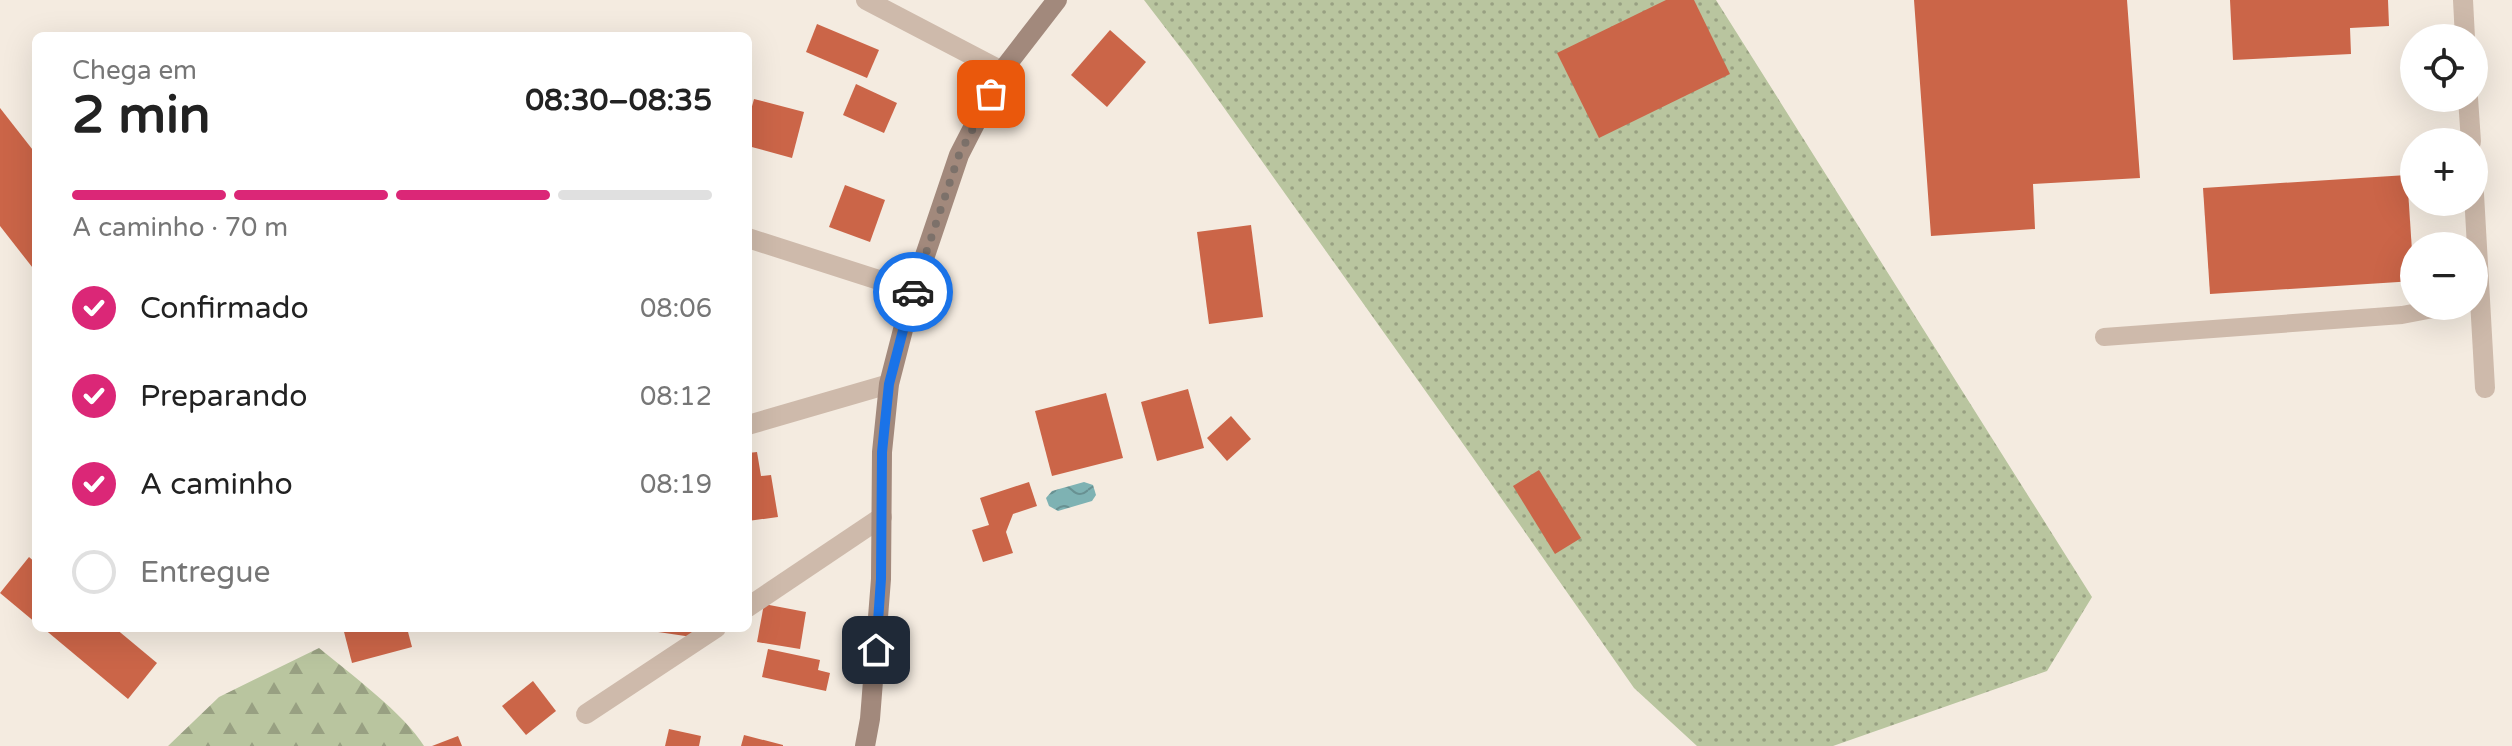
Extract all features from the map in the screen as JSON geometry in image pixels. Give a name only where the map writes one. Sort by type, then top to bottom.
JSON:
[{"type":"street","points":[[866,0],[1002,71]]},
{"type":"street","points":[[865,746],[876,650],[882,452],[889,384],[913,291],[959,155],[1002,71],[1057,0]]},
{"type":"street","points":[[2463,0],[2464,24]]},
{"type":"street","points":[[752,239],[913,291]]},
{"type":"street","points":[[2479,320],[2485,388]]},
{"type":"street","points":[[752,424],[889,384]]},
{"type":"street","points":[[752,604],[882,517]]},
{"type":"street","points":[[586,714],[710,632]]},
{"type":"lane","points":[[2104,337],[2400,315]]},
{"type":"green space","points":[[1144,0],[1716,0],[2092,597],[2047,671],[1833,746],[1697,746],[1634,688],[1190,60]]},
{"type":"green space","points":[[319,648],[404,721],[424,746],[168,746],[219,697]]},
{"type":"water","points":[[1084,482],[1093,485],[1096,495],[1092,501],[1058,511],[1049,506],[1046,498],[1052,491]]},
{"type":"building","points":[[1666,0],[1694,0],[1730,74],[1599,138],[1557,53]]},
{"type":"building","points":[[1914,0],[2127,0],[2140,178],[2033,184],[2035,229],[1931,236]]},
{"type":"building","points":[[2230,0],[2388,0],[2389,26],[2350,28],[2351,54],[2233,60]]},
{"type":"building","points":[[817,24],[879,50],[867,78],[806,52]]},
{"type":"building","points":[[1110,30],[1146,62],[1107,107],[1071,75]]},
{"type":"building","points":[[856,84],[897,103],[884,133],[843,115]]},
{"type":"building","points":[[754,99],[804,112],[792,158],[752,147]]},
{"type":"building","points":[[0,108],[32,149],[32,267],[0,226]]},
{"type":"building","points":[[2400,175],[2400,216],[2410,216],[2411,232],[2400,232],[2400,282],[2210,294],[2203,188]]},
{"type":"building","points":[[845,185],[885,200],[870,242],[829,227]]},
{"type":"building","points":[[1251,225],[1263,317],[1209,324],[1197,232]]},
{"type":"building","points":[[1188,389],[1204,448],[1157,461],[1141,402]]},
{"type":"building","points":[[1106,393],[1123,458],[1052,476],[1035,411]]},
{"type":"building","points":[[1231,416],[1251,439],[1227,461],[1207,438]]},
{"type":"building","points":[[757,452],[761,476],[771,475],[778,517],[752,520],[752,453]]},
{"type":"building","points":[[1539,470],[1581,538],[1555,554],[1513,486]]},
{"type":"building","points":[[1029,482],[1037,506],[1013,514],[1006,532],[1013,553],[983,562],[972,530],[989,525],[980,498]]},
{"type":"building","points":[[29,557],[32,560],[32,620],[0,593]]},
{"type":"building","points":[[764,604],[806,612],[800,649],[757,642]]},
{"type":"building","points":[[48,632],[120,632],[157,663],[128,699]]},
{"type":"building","points":[[344,632],[408,632],[412,647],[352,663]]},
{"type":"building","points":[[658,632],[692,632],[692,637]]},
{"type":"building","points":[[768,649],[820,660],[818,670],[830,673],[826,691],[762,677]]},
{"type":"building","points":[[533,681],[556,711],[526,735],[502,706]]},
{"type":"building","points":[[669,729],[701,736],[699,746],[665,746]]},
{"type":"building","points":[[744,735],[783,745],[783,746],[741,746]]},
{"type":"building","points":[[458,736],[462,746],[432,746]]},
{"type":"way so far","points":[[913,292],[959,155],[991,94]]},
{"type":"route","points":[[876,650],[881,579],[882,452],[889,384],[913,292]]}]
